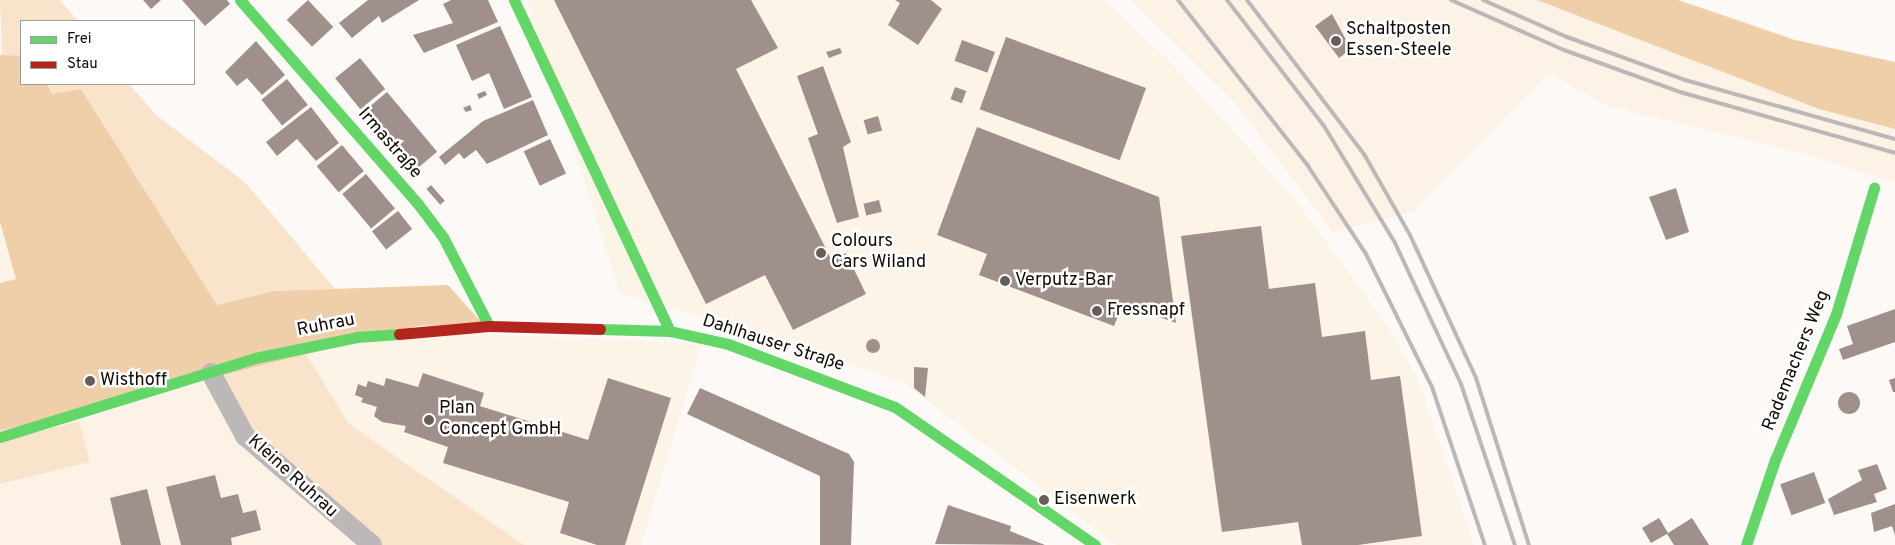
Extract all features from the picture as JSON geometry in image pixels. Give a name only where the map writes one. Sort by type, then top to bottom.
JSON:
[{"type":"street","name":"Irmastraße","points":[[240,0],[423,211],[443,237],[489,326]]},
{"type":"street","points":[[514,0],[670,331]]},
{"type":"street","name":"Rademachers Weg","points":[[1746,545],[1775,460],[1836,314],[1874,188]]},
{"type":"street","name":"Ruhrau","points":[[0,437],[255,358],[357,338],[489,326],[670,331]]},
{"type":"street","name":"Dahlhauser Straße","points":[[670,331],[728,344],[792,365],[895,407],[1095,545]]},
{"type":"street","name":"Kleine Ruhrau","points":[[211,373],[245,436],[372,545]]},
{"type":"shaded area","points":[[0,0],[60,0],[77,20],[20,20],[20,56],[2,57]]},
{"type":"shaded area","points":[[527,0],[1105,0],[1175,67],[1297,202],[1386,324],[1417,376],[1474,545],[1116,545],[904,383],[787,341],[620,294]]},
{"type":"shaded area","points":[[1131,0],[1537,0],[1819,109],[1895,129],[1895,182],[1802,153],[1608,106],[1549,73],[1413,212],[1333,232],[1236,104]]},
{"type":"shaded area","points":[[1537,0],[1678,0],[1795,40],[1895,62],[1895,129],[1819,109]]},
{"type":"shaded area","points":[[0,55],[20,56],[20,85],[48,85],[52,94],[81,89],[217,305],[274,291],[448,285],[483,324],[418,326],[0,431],[0,283],[16,279],[0,222]]},
{"type":"shaded area","points":[[48,85],[130,85],[156,115],[246,183],[335,289],[274,291],[217,305],[81,89],[52,94]]},
{"type":"shaded area","points":[[0,222],[16,279],[0,283]]},
{"type":"shaded area","points":[[419,332],[702,343],[641,545],[524,545],[349,424],[305,352]]},
{"type":"shaded area","points":[[305,352],[349,424],[524,545],[374,545],[274,462],[215,375]]},
{"type":"shaded area","points":[[209,377],[370,545],[0,545],[0,484],[90,462],[79,421]]},
{"type":"shaded area","points":[[79,421],[90,462],[0,484],[0,442]]},
{"type":"building","points":[[143,0],[161,0],[151,9]]},
{"type":"building","points":[[182,0],[227,0],[230,4],[205,26]]},
{"type":"building","points":[[308,0],[333,27],[312,47],[287,20]]},
{"type":"building","points":[[368,0],[419,0],[382,23],[379,16],[352,38],[339,23]]},
{"type":"building","points":[[451,0],[488,0],[498,22],[424,53],[413,35],[453,23],[443,4]]},
{"type":"building","points":[[554,0],[751,0],[778,48],[736,69],[832,261],[846,253],[866,294],[793,330],[765,275],[706,304]]},
{"type":"building","points":[[895,0],[931,0],[942,9],[918,45],[888,25],[900,3]]},
{"type":"building","name":"Schaltposten Essen-Steele","points":[[1332,14],[1351,49],[1339,58],[1315,26]]},
{"type":"building","points":[[500,26],[532,97],[504,109],[489,73],[472,81],[456,45]]},
{"type":"building","points":[[1006,37],[1146,88],[1120,160],[980,109]]},
{"type":"building","points":[[962,40],[995,52],[987,73],[954,61]]},
{"type":"building","points":[[256,41],[285,75],[262,95],[247,78],[237,86],[225,72]]},
{"type":"building","points":[[840,48],[842,53],[829,58],[826,52]]},
{"type":"building","points":[[360,58],[385,89],[360,109],[335,78]]},
{"type":"building","points":[[823,66],[851,142],[843,147],[859,217],[837,223],[808,138],[818,134],[797,76]]},
{"type":"building","points":[[287,79],[308,105],[282,125],[261,100]]},
{"type":"building","points":[[955,87],[966,91],[962,103],[951,99]]},
{"type":"building","points":[[485,91],[487,95],[479,99],[477,94]]},
{"type":"building","points":[[387,92],[437,152],[413,172],[363,112]]},
{"type":"building","points":[[533,100],[548,135],[487,164],[476,150],[464,159],[459,153],[445,165],[439,157],[483,121]]},
{"type":"building","points":[[470,105],[472,110],[466,112],[463,108]]},
{"type":"building","points":[[311,107],[339,143],[316,161],[297,139],[277,156],[266,142]]},
{"type":"building","points":[[878,116],[882,130],[868,135],[864,120]]},
{"type":"building","points":[[977,127],[1159,197],[1176,323],[1123,304],[1114,326],[979,275],[987,254],[937,235]]},
{"type":"building","points":[[550,139],[566,173],[540,186],[524,151]]},
{"type":"building","points":[[342,145],[364,171],[339,192],[317,166]]},
{"type":"building","points":[[366,174],[395,208],[371,228],[342,194]]},
{"type":"building","points":[[431,185],[445,201],[440,205],[426,189]]},
{"type":"building","points":[[1676,188],[1689,232],[1666,240],[1649,197]]},
{"type":"building","points":[[879,200],[882,212],[866,216],[863,204]]},
{"type":"building","points":[[398,211],[412,229],[386,249],[372,231]]},
{"type":"building","points":[[1261,226],[1269,289],[1315,283],[1322,337],[1365,331],[1371,380],[1400,376],[1422,536],[1358,545],[1302,545],[1298,522],[1222,532],[1181,236]]},
{"type":"building","points":[[1895,309],[1895,342],[1843,360],[1839,349],[1853,344],[1847,326]]},
{"type":"building","points":[[870,339],[876,339],[880,346],[876,353],[870,353],[866,349],[866,343]]},
{"type":"building","points":[[914,367],[928,368],[925,397],[914,388]]},
{"type":"building","points":[[423,373],[484,393],[480,406],[588,440],[608,378],[671,398],[625,545],[597,545],[560,533],[569,502],[443,463],[448,447],[404,432],[406,426],[382,422],[374,416],[377,407],[361,402],[363,398],[355,395],[358,384],[366,387],[368,381],[384,386],[386,378],[418,387]]},
{"type":"building","points":[[1895,378],[1895,392],[1893,392],[1889,380]]},
{"type":"building","points":[[700,388],[849,454],[854,462],[851,545],[820,545],[820,476],[687,414]]},
{"type":"building","points":[[1849,392],[1857,395],[1860,403],[1857,411],[1849,414],[1841,411],[1838,403],[1841,395]]},
{"type":"building","points":[[1877,464],[1887,489],[1874,494],[1877,502],[1834,515],[1828,499],[1862,480],[1858,470]]},
{"type":"building","points":[[1814,472],[1825,503],[1791,515],[1780,484]]},
{"type":"building","points":[[215,475],[221,498],[238,494],[243,513],[256,510],[261,530],[231,538],[232,545],[181,545],[166,487]]},
{"type":"building","points":[[147,489],[161,545],[121,545],[110,498]]},
{"type":"building","points":[[1895,504],[1895,535],[1892,526],[1874,532],[1871,513]]},
{"type":"building","points":[[948,505],[1011,526],[1010,531],[1045,545],[935,544]]},
{"type":"building","points":[[1659,518],[1668,533],[1692,518],[1709,545],[1674,545],[1667,534],[1651,543],[1642,528]]},
{"type":"railway","points":[[1178,0],[1308,166],[1366,254],[1432,387],[1485,545]]},
{"type":"railway","points":[[1227,0],[1324,126],[1395,243],[1461,384],[1515,545]]},
{"type":"railway","points":[[1247,0],[1364,154],[1410,235],[1476,378],[1529,545]]},
{"type":"railway","points":[[1451,0],[1564,50],[1680,92],[1895,153]]},
{"type":"railway","points":[[1483,0],[1567,37],[1685,80],[1895,139]]},
{"type":"traffic: fast","points":[[240,0],[418,204],[443,237],[489,326]]},
{"type":"traffic: fast","points":[[514,0],[670,331]]},
{"type":"traffic: fast","points":[[1746,545],[1775,460],[1836,314],[1874,188]]},
{"type":"traffic: fast","points":[[600,329],[670,331],[728,344],[895,407],[1095,545]]},
{"type":"traffic: fast","points":[[0,437],[255,358],[357,337],[399,334]]},
{"type":"traffic: jam","points":[[399,334],[489,326],[600,329]]},
{"type":"place","name":"Schaltposten Essen-Steele","points":[[1336,41]]},
{"type":"place","name":"Colours Cars Wiland","points":[[821,253]]},
{"type":"place","name":"Verputz-Bar","points":[[1005,281]]},
{"type":"place","name":"Fressnapf","points":[[1097,311]]},
{"type":"place","name":"Wisthoff","points":[[90,381]]},
{"type":"place","name":"Plan Concept GmbH","points":[[429,420]]},
{"type":"place","name":"Eisenwerk","points":[[1044,500]]}]
